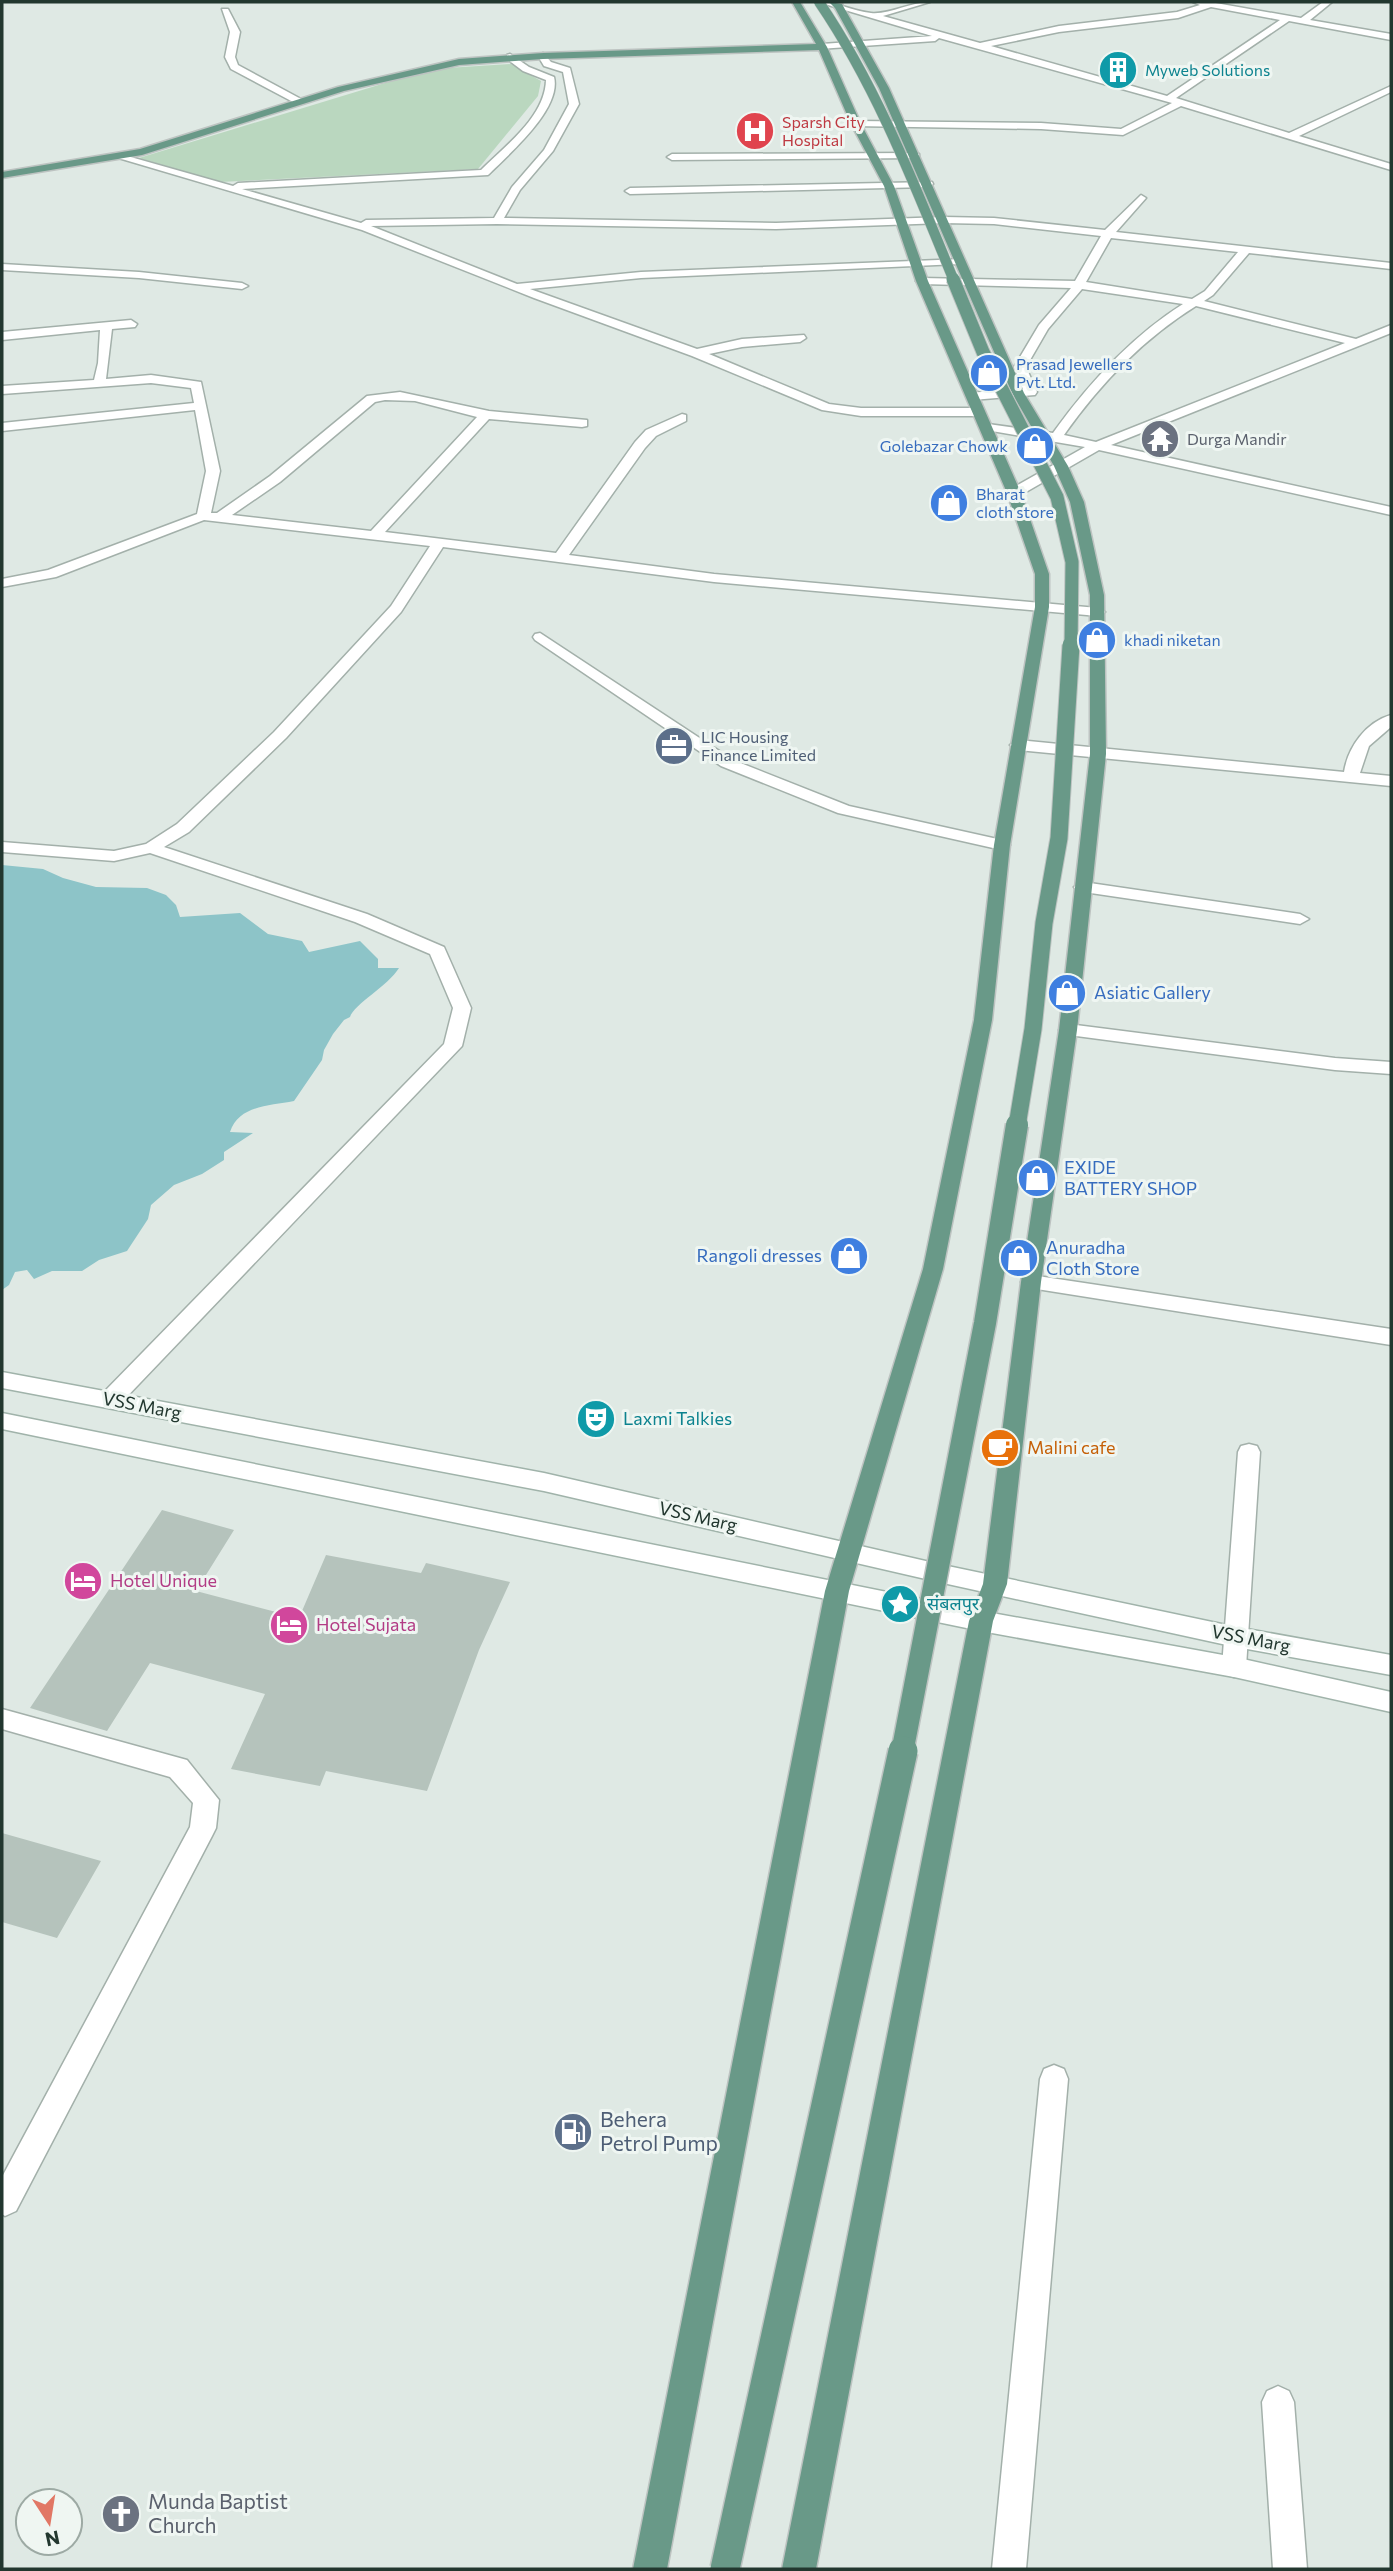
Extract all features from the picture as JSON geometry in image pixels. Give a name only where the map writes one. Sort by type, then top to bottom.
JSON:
[{"type":"main road","points":[[650,2569],[837,1591],[846,1552],[933,1269],[983,1020],[1002,845],[1042,607],[1042,575],[1014,493],[922,281],[889,186],[856,124],[822,47],[796,2]]},
{"type":"main road","points":[[799,2569],[981,1621],[995,1584],[1031,1282],[1068,1030],[1098,754],[1098,612],[1077,502],[1061,466],[1018,393],[967,281],[928,184],[861,44],[828,3]]},
{"type":"main road","points":[[725,2569],[918,1681],[985,1323],[1033,1029],[1044,923],[1059,838],[1070,691],[1072,562],[1058,497],[983,352],[916,189],[828,3]]},
{"type":"main road","points":[[2,176],[120,157],[174,144],[298,101],[412,71],[459,62],[543,56],[822,47]]},
{"type":"street","points":[[875,16],[926,2]]},
{"type":"street","points":[[1194,2],[1391,37]]},
{"type":"street","points":[[1303,21],[1328,2]]},
{"type":"street","points":[[828,3],[1168,99],[1391,167]]},
{"type":"street","points":[[979,46],[1059,29],[1178,15],[1209,5]]},
{"type":"street","points":[[225,11],[235,32],[230,57],[234,67],[298,101]]},
{"type":"street","points":[[1168,99],[1287,18]]},
{"type":"street","points":[[822,47],[948,37]]},
{"type":"street","points":[[497,221],[516,189],[548,151],[574,104],[567,70],[547,64],[543,56]]},
{"type":"street","points":[[218,187],[484,173],[528,127],[551,95],[551,79],[526,69],[510,58]]},
{"type":"street","points":[[1290,136],[1391,89]]},
{"type":"street","points":[[856,124],[1041,126],[1123,132],[1132,130],[1180,103]]},
{"type":"street","points":[[672,157],[915,156]]},
{"type":"street","points":[[1377,163],[1391,156]]},
{"type":"street","points":[[120,157],[351,223],[696,352],[826,407],[844,411],[977,412]]},
{"type":"street","points":[[630,191],[928,184]]},
{"type":"street","points":[[972,396],[1031,392],[1020,367],[1043,328],[1079,285],[1108,234],[1141,198]]},
{"type":"street","points":[[351,223],[497,221],[764,226],[944,220],[994,222],[1391,267]]},
{"type":"street","points":[[1056,437],[1081,402],[1136,345],[1192,302],[1209,293],[1246,250]]},
{"type":"street","points":[[515,286],[641,275],[959,261]]},
{"type":"street","points":[[2,267],[139,275],[242,286]]},
{"type":"street","points":[[922,281],[1079,285],[1192,302],[1357,343]]},
{"type":"street","points":[[2,336],[131,324]]},
{"type":"street","points":[[99,383],[104,363],[106,327]]},
{"type":"street","points":[[1014,493],[1097,446],[1391,329]]},
{"type":"street","points":[[696,352],[742,343],[800,338]]},
{"type":"street","points":[[2,390],[151,379],[197,385],[213,471],[203,516]]},
{"type":"street","points":[[219,518],[275,479],[371,399],[383,395],[402,396],[486,415],[582,423]]},
{"type":"street","points":[[2,427],[202,406]]},
{"type":"street","points":[[374,535],[486,415]]},
{"type":"street","points":[[560,558],[640,445],[651,433],[682,418]]},
{"type":"street","points":[[986,426],[1056,437],[1391,511]]},
{"type":"street","points":[[2,583],[51,573],[203,516],[714,578],[1098,612]]},
{"type":"street","points":[[2,847],[114,856],[151,848],[183,828],[280,735],[396,609],[439,543]]},
{"type":"street","points":[[540,637],[727,764],[844,810],[1002,845]]},
{"type":"street","points":[[1351,776],[1354,755],[1371,733],[1391,720]]},
{"type":"street","points":[[1018,746],[1391,780]]},
{"type":"street","points":[[110,1401],[453,1046],[462,1008],[438,951],[361,918],[151,848]]},
{"type":"street","points":[[1083,887],[1300,919]]},
{"type":"street","points":[[1068,1030],[1335,1064],[1391,1068]]},
{"type":"street","points":[[1031,1282],[1391,1337]]},
{"type":"street","name":"VSS Marg","points":[[2,1380],[544,1482],[846,1552],[1236,1637],[1391,1665]]},
{"type":"street","name":"VSS Marg","points":[[2,1421],[981,1621],[1234,1667],[1391,1702]]},
{"type":"street","points":[[1234,1667],[1249,1452]]},
{"type":"street","points":[[2,1719],[178,1768],[206,1800],[203,1828],[5,2201]]},
{"type":"street","points":[[1009,2569],[1054,2079]]},
{"type":"street","points":[[1278,2402],[1290,2569]]},
{"type":"green space","points":[[511,64],[541,81],[538,96],[478,169],[220,182],[139,158],[431,69]]},
{"type":"water","points":[[2,865],[43,869],[96,887],[147,888],[166,895],[176,905],[180,917],[240,913],[268,934],[302,941],[309,952],[360,941],[378,959],[378,968],[399,968],[344,1020],[324,1050],[322,1060],[294,1101],[256,1108],[240,1116],[230,1132],[253,1133],[224,1152],[224,1160],[202,1174],[174,1185],[151,1205],[148,1219],[127,1251],[99,1260],[82,1271],[52,1271],[34,1279],[27,1270],[15,1272],[9,1285],[2,1290]]},
{"type":"building","points":[[162,1510],[234,1530],[196,1591],[299,1618],[326,1555],[421,1573],[426,1563],[510,1582],[479,1650],[427,1791],[326,1771],[320,1786],[231,1769],[265,1694],[150,1663],[107,1731],[30,1708]]},
{"type":"building","points":[[2,1833],[101,1861],[57,1938],[2,1922]]},
{"type":"place","name":"Myweb Solutions","points":[[1118,70]]},
{"type":"place","name":"Sparsh City Hospital","points":[[755,131]]},
{"type":"place","name":"Prasad Jewellers Pvt. Ltd.","points":[[989,373]]},
{"type":"place","name":"Durga Mandir","points":[[1160,439]]},
{"type":"place","name":"Golebazar Chowk","points":[[1035,446]]},
{"type":"place","name":"Bharat cloth store","points":[[949,503]]},
{"type":"place","name":"khadi niketan","points":[[1097,640]]},
{"type":"place","name":"LIC Housing Finance Limited","points":[[674,746]]},
{"type":"place","name":"Asiatic Gallery","points":[[1067,993]]},
{"type":"place","name":"EXIDE BATTERY SHOP","points":[[1037,1178]]},
{"type":"place","name":"Rangoli dresses","points":[[849,1256]]},
{"type":"place","name":"Anuradha Cloth Store","points":[[1019,1258]]},
{"type":"place","name":"Laxmi Talkies","points":[[596,1419]]},
{"type":"place","name":"Malini cafe","points":[[1000,1448]]},
{"type":"place","name":"Hotel Unique","points":[[83,1581]]},
{"type":"place","name":"संबलपुर","points":[[900,1604]]},
{"type":"place","name":"Hotel Sujata","points":[[289,1625]]},
{"type":"place","name":"Behera Petrol Pump","points":[[573,2132]]},
{"type":"place","name":"Munda Baptist Church","points":[[121,2514]]}]
